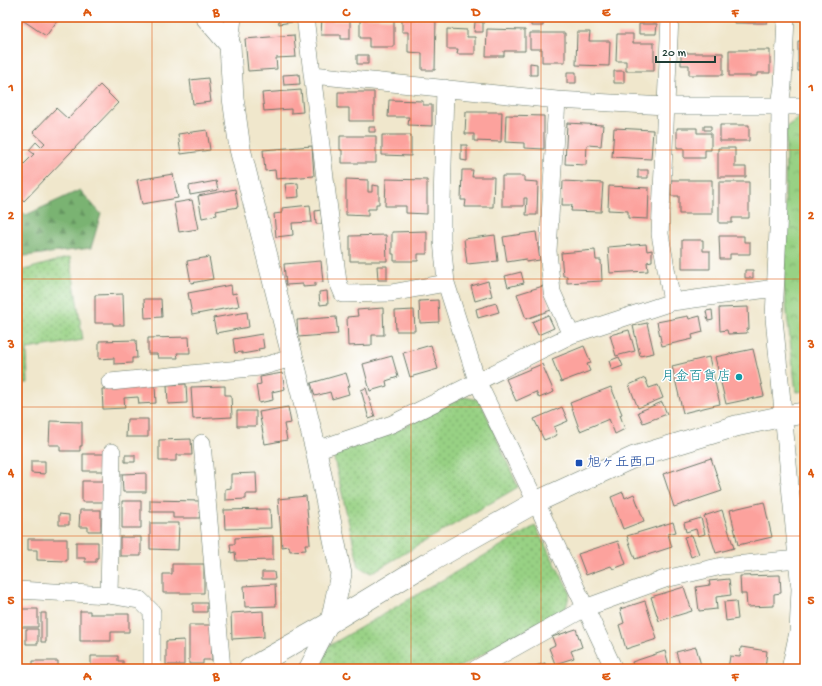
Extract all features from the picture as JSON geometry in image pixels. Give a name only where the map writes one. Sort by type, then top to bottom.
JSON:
[{"type":"street","points":[[206,17],[230,45]]},
{"type":"street","points":[[232,17],[230,45],[233,98],[240,149],[316,450],[341,574],[330,622],[307,669]]},
{"type":"street","points":[[305,17],[338,282],[343,294],[391,293],[446,283]]},
{"type":"street","points":[[670,17],[660,234],[672,302]]},
{"type":"street","points":[[786,17],[783,85],[780,106],[779,209],[774,318],[800,589],[798,632],[790,669]]},
{"type":"street","points":[[313,75],[557,100],[665,106],[805,106]]},
{"type":"street","points":[[445,88],[442,240],[446,283],[477,381],[536,502],[614,669]]},
{"type":"street","points":[[557,100],[548,251],[552,292],[570,335]]},
{"type":"street","points":[[316,450],[392,424],[570,335],[672,302],[775,288]]},
{"type":"street","points":[[110,382],[260,368],[292,358]]},
{"type":"street","points":[[249,669],[428,563],[536,502],[634,457],[736,426],[805,413]]},
{"type":"street","points":[[202,443],[222,669]]},
{"type":"street","points":[[109,595],[112,452]]},
{"type":"street","points":[[476,669],[585,608],[665,580],[714,568],[798,559]]},
{"type":"street","points":[[17,590],[109,595],[140,600],[152,612],[152,669]]},
{"type":"green space","points":[[800,117],[805,117],[805,391],[796,392],[784,287],[786,127]]},
{"type":"green space","points":[[80,190],[101,214],[91,248],[17,257],[17,207],[26,215]]},
{"type":"green space","points":[[70,257],[83,340],[27,349],[28,383],[17,383],[17,272]]},
{"type":"green space","points":[[463,397],[480,400],[518,487],[371,573],[359,567],[333,454],[390,434]]},
{"type":"green space","points":[[535,526],[570,592],[566,608],[456,669],[321,669],[327,647]]},
{"type":"building","points":[[18,17],[60,17],[46,36]]},
{"type":"building","points":[[278,17],[292,17],[292,22],[279,24]]},
{"type":"building","points":[[322,17],[332,17],[332,21],[350,21],[350,39],[341,39],[341,35],[321,35]]},
{"type":"building","points":[[360,17],[394,19],[394,47],[369,47],[369,38],[360,38]]},
{"type":"building","points":[[531,17],[543,17],[543,26],[531,26]]},
{"type":"building","points":[[734,17],[767,17],[767,23],[734,23]]},
{"type":"building","points":[[402,18],[436,18],[435,70],[422,70],[422,53],[408,52],[408,32],[402,32]]},
{"type":"building","points":[[475,22],[483,22],[483,32],[474,32]]},
{"type":"building","points":[[639,24],[657,24],[656,34],[639,34]]},
{"type":"building","points":[[447,29],[467,30],[467,37],[475,37],[475,54],[457,54],[458,49],[447,49]]},
{"type":"building","points":[[487,29],[525,30],[525,51],[504,51],[504,56],[486,56]]},
{"type":"building","points":[[577,32],[590,32],[589,41],[610,41],[609,66],[576,65]]},
{"type":"building","points":[[530,33],[565,33],[565,62],[542,62],[542,49],[530,49]]},
{"type":"building","points":[[617,34],[633,34],[633,43],[654,43],[654,71],[626,71],[626,61],[616,61]]},
{"type":"building","points":[[294,35],[296,57],[276,58],[277,69],[248,71],[245,39]]},
{"type":"building","points":[[798,41],[805,41],[805,71],[798,71]]},
{"type":"building","points":[[729,50],[770,50],[770,73],[757,73],[757,76],[729,76]]},
{"type":"building","points":[[681,53],[723,53],[723,75],[689,75],[689,65],[681,65]]},
{"type":"building","points":[[357,55],[368,55],[368,64],[357,64]]},
{"type":"building","points":[[530,63],[537,64],[537,75],[530,75]]},
{"type":"building","points":[[614,71],[624,71],[624,83],[614,83]]},
{"type":"building","points":[[567,72],[576,72],[576,83],[567,83]]},
{"type":"building","points":[[299,74],[300,84],[284,85],[283,75]]},
{"type":"building","points":[[801,74],[805,74],[805,83],[801,83]]},
{"type":"building","points":[[208,78],[211,102],[193,104],[190,80]]},
{"type":"building","points":[[100,85],[118,103],[24,201],[17,194],[17,171],[34,154],[29,150],[36,142],[41,147],[45,143],[33,132],[56,108],[68,119]]},
{"type":"building","points":[[301,90],[303,112],[291,113],[291,109],[264,111],[262,93]]},
{"type":"building","points":[[338,92],[374,92],[374,121],[349,121],[349,108],[338,108]]},
{"type":"building","points":[[389,100],[423,101],[423,105],[432,105],[432,126],[408,125],[409,117],[388,117]]},
{"type":"building","points":[[466,112],[502,112],[501,142],[474,141],[474,134],[465,134]]},
{"type":"building","points":[[506,115],[544,116],[544,149],[524,148],[524,143],[505,142]]},
{"type":"building","points":[[567,123],[603,125],[601,146],[587,145],[586,165],[565,164]]},
{"type":"building","points":[[720,125],[749,125],[749,141],[720,141]]},
{"type":"building","points":[[704,126],[711,126],[711,130],[704,130]]},
{"type":"building","points":[[369,127],[375,127],[375,132],[369,132]]},
{"type":"building","points":[[614,128],[653,130],[651,159],[612,157]]},
{"type":"building","points":[[677,128],[697,128],[697,133],[711,133],[711,150],[705,150],[705,158],[684,158],[684,148],[677,148]]},
{"type":"building","points":[[207,130],[210,150],[181,154],[178,134]]},
{"type":"building","points":[[382,135],[411,135],[411,156],[382,155]]},
{"type":"building","points":[[340,136],[376,136],[376,163],[342,163]]},
{"type":"building","points":[[461,145],[467,145],[467,161],[461,160]]},
{"type":"building","points":[[312,146],[314,176],[276,179],[275,170],[265,171],[263,150]]},
{"type":"building","points":[[718,148],[735,148],[735,167],[746,167],[746,177],[718,177]]},
{"type":"building","points":[[462,170],[473,170],[472,177],[494,177],[493,207],[465,207],[466,200],[461,200]]},
{"type":"building","points":[[638,170],[648,170],[648,178],[638,178]]},
{"type":"building","points":[[173,174],[178,198],[142,204],[137,180]]},
{"type":"building","points":[[502,176],[524,176],[524,181],[538,182],[537,215],[526,215],[527,198],[524,198],[524,206],[502,206]]},
{"type":"building","points":[[346,179],[368,180],[368,192],[372,192],[372,185],[379,186],[379,204],[376,204],[376,209],[368,209],[368,216],[346,215]]},
{"type":"building","points":[[386,179],[427,180],[427,214],[406,213],[406,206],[385,206]]},
{"type":"building","points":[[671,180],[712,180],[712,214],[679,214],[679,196],[671,196]]},
{"type":"building","points":[[216,181],[218,190],[190,195],[189,186]]},
{"type":"building","points":[[563,181],[603,183],[601,212],[571,211],[572,205],[562,205]]},
{"type":"building","points":[[719,182],[749,182],[749,218],[732,218],[732,223],[719,223]]},
{"type":"building","points":[[298,183],[299,197],[287,198],[285,184]]},
{"type":"building","points":[[609,186],[649,188],[648,219],[628,218],[628,211],[608,210]]},
{"type":"building","points":[[235,189],[238,207],[216,211],[217,215],[202,218],[198,196]]},
{"type":"building","points":[[192,200],[198,229],[179,232],[174,203]]},
{"type":"building","points":[[310,205],[312,222],[292,223],[293,235],[276,237],[274,214],[282,213],[282,208]]},
{"type":"building","points":[[321,210],[322,224],[316,224],[315,211]]},
{"type":"building","points":[[427,231],[427,254],[418,254],[418,261],[394,261],[394,254],[392,254],[392,232]]},
{"type":"building","points":[[536,232],[540,260],[526,262],[526,259],[507,262],[503,237]]},
{"type":"building","points":[[386,235],[387,261],[350,261],[350,236]]},
{"type":"building","points":[[495,235],[498,261],[467,264],[464,239]]},
{"type":"building","points":[[719,236],[744,236],[744,242],[750,242],[750,254],[730,254],[730,259],[720,259]]},
{"type":"building","points":[[682,240],[703,240],[703,251],[710,251],[710,269],[682,269]]},
{"type":"building","points":[[646,244],[647,251],[652,250],[652,261],[647,262],[648,271],[610,273],[608,247]]},
{"type":"building","points":[[595,250],[596,260],[601,260],[602,281],[567,283],[567,276],[563,276],[561,253]]},
{"type":"building","points":[[209,257],[213,279],[191,283],[187,261]]},
{"type":"building","points":[[321,261],[323,282],[315,283],[315,286],[303,287],[303,284],[286,285],[284,264]]},
{"type":"building","points":[[377,266],[387,266],[387,280],[378,280]]},
{"type":"building","points":[[745,270],[753,270],[753,278],[745,278]]},
{"type":"building","points":[[521,272],[524,283],[508,287],[505,276]]},
{"type":"building","points":[[488,281],[492,296],[475,301],[471,286]]},
{"type":"building","points":[[231,285],[232,294],[236,293],[239,306],[192,315],[188,293]]},
{"type":"building","points":[[543,286],[551,310],[526,319],[517,294]]},
{"type":"building","points":[[327,291],[328,304],[320,305],[319,292]]},
{"type":"building","points":[[123,294],[124,325],[113,325],[113,323],[95,323],[95,295]]},
{"type":"building","points":[[144,299],[161,299],[162,317],[145,318]]},
{"type":"building","points":[[438,300],[439,322],[420,323],[419,301]]},
{"type":"building","points":[[496,303],[499,312],[478,318],[476,309]]},
{"type":"building","points":[[748,307],[749,329],[747,329],[747,333],[728,334],[727,330],[720,331],[719,308]]},
{"type":"building","points":[[383,308],[384,335],[372,335],[372,345],[348,346],[347,317],[358,316],[357,310]]},
{"type":"building","points":[[414,310],[415,331],[396,331],[395,311]]},
{"type":"building","points":[[712,310],[713,320],[708,321],[706,311]]},
{"type":"building","points":[[247,312],[249,327],[216,333],[213,318]]},
{"type":"building","points":[[548,315],[554,328],[538,335],[532,322]]},
{"type":"building","points":[[688,316],[689,319],[700,316],[703,332],[692,335],[693,339],[662,346],[657,322]]},
{"type":"building","points":[[336,317],[338,334],[298,337],[297,320]]},
{"type":"building","points":[[647,323],[654,353],[640,356],[633,326]]},
{"type":"building","points":[[629,330],[635,351],[616,356],[610,335]]},
{"type":"building","points":[[262,334],[264,348],[258,349],[259,351],[242,354],[242,352],[235,353],[233,339]]},
{"type":"building","points":[[189,337],[190,353],[177,353],[178,358],[158,358],[157,354],[148,354],[148,338]]},
{"type":"building","points":[[136,340],[137,358],[132,358],[132,363],[114,364],[114,358],[99,359],[99,341]]},
{"type":"building","points":[[431,345],[438,369],[410,377],[403,353]]},
{"type":"building","points":[[584,346],[591,363],[587,364],[590,371],[561,382],[552,359]]},
{"type":"building","name":"月金百貨店","points":[[753,349],[764,396],[726,404],[715,357]]},
{"type":"building","points":[[392,356],[398,377],[386,381],[387,386],[370,391],[363,364]]},
{"type":"building","points":[[619,357],[623,366],[612,370],[609,361]]},
{"type":"building","points":[[709,357],[720,404],[683,413],[672,366]]},
{"type":"building","points":[[542,364],[554,392],[539,398],[536,392],[516,401],[506,379]]},
{"type":"building","points":[[282,373],[285,389],[272,392],[273,400],[259,403],[256,385],[261,384],[260,377]]},
{"type":"building","points":[[346,373],[350,386],[347,387],[349,394],[332,399],[330,392],[315,396],[311,383]]},
{"type":"building","points":[[645,378],[649,388],[658,385],[663,398],[638,408],[629,385]]},
{"type":"building","points":[[186,384],[187,403],[168,404],[167,385]]},
{"type":"building","points":[[155,386],[156,403],[139,404],[138,397],[124,398],[125,408],[103,409],[102,389]]},
{"type":"building","points":[[225,386],[225,395],[231,395],[232,417],[193,419],[191,387]]},
{"type":"building","points":[[611,387],[622,414],[620,415],[625,429],[615,434],[609,419],[580,431],[570,403]]},
{"type":"building","points":[[366,388],[375,417],[369,419],[361,390]]},
{"type":"building","points":[[662,402],[667,414],[643,423],[638,412]]},
{"type":"building","points":[[288,407],[291,423],[284,424],[287,440],[265,444],[259,412]]},
{"type":"building","points":[[562,407],[568,421],[554,427],[557,435],[544,440],[534,419]]},
{"type":"building","points":[[237,411],[256,411],[256,426],[237,426]]},
{"type":"building","points":[[127,419],[148,419],[148,437],[126,437]]},
{"type":"building","points":[[50,421],[82,422],[82,446],[80,446],[80,451],[60,451],[60,445],[49,445]]},
{"type":"building","points":[[191,439],[192,455],[176,455],[176,461],[159,461],[159,440]]},
{"type":"building","points":[[83,454],[107,454],[108,471],[83,471]]},
{"type":"building","points":[[125,455],[135,455],[135,462],[125,462]]},
{"type":"building","points":[[711,458],[722,491],[674,507],[663,474]]},
{"type":"building","points":[[31,461],[45,461],[45,474],[31,473]]},
{"type":"building","points":[[146,473],[146,492],[123,492],[122,474]]},
{"type":"building","points":[[256,473],[257,494],[246,494],[246,499],[225,500],[225,489],[231,488],[231,474]]},
{"type":"building","points":[[82,481],[104,481],[104,502],[82,502]]},
{"type":"building","points":[[623,492],[625,498],[634,494],[644,521],[623,529],[611,497]]},
{"type":"building","points":[[306,496],[310,544],[305,544],[306,550],[290,551],[289,546],[282,547],[278,499]]},
{"type":"building","points":[[150,500],[200,501],[200,518],[173,518],[173,512],[150,512]]},
{"type":"building","points":[[122,501],[141,501],[141,528],[122,528]]},
{"type":"building","points":[[764,502],[772,537],[738,545],[730,510]]},
{"type":"building","points":[[270,509],[271,528],[225,529],[224,510]]},
{"type":"building","points":[[80,510],[101,510],[101,531],[88,531],[88,527],[79,527]]},
{"type":"building","points":[[722,510],[734,548],[716,553],[704,516]]},
{"type":"building","points":[[59,514],[69,515],[69,525],[59,525]]},
{"type":"building","points":[[701,518],[705,534],[698,536],[696,529],[686,532],[684,523]]},
{"type":"building","points":[[673,522],[676,532],[668,534],[672,547],[635,559],[627,536]]},
{"type":"building","points":[[150,523],[179,523],[178,550],[150,549]]},
{"type":"building","points":[[692,535],[699,554],[691,557],[684,537]]},
{"type":"building","points":[[273,536],[273,560],[236,561],[235,552],[231,553],[230,544],[235,544],[235,538]]},
{"type":"building","points":[[120,537],[141,537],[141,556],[120,556]]},
{"type":"building","points":[[28,539],[67,539],[67,561],[37,560],[37,550],[28,550]]},
{"type":"building","points":[[618,541],[626,564],[613,569],[611,566],[586,575],[578,554]]},
{"type":"building","points":[[76,542],[98,542],[98,558],[96,558],[96,562],[85,562],[85,558],[76,558]]},
{"type":"building","points":[[172,564],[204,564],[204,593],[163,593],[163,574],[172,574]]},
{"type":"building","points":[[262,572],[274,572],[275,579],[262,579]]},
{"type":"building","points":[[780,575],[781,593],[774,594],[774,606],[747,607],[746,594],[741,594],[740,576]]},
{"type":"building","points":[[729,579],[731,595],[716,597],[717,609],[699,611],[696,587],[710,585],[709,581]]},
{"type":"building","points":[[275,584],[276,606],[245,607],[244,586]]},
{"type":"building","points":[[684,587],[692,611],[659,621],[651,597]]},
{"type":"building","points":[[645,601],[657,639],[626,649],[619,625],[624,623],[620,609]]},
{"type":"building","points":[[736,601],[738,619],[726,621],[724,602]]},
{"type":"building","points":[[193,603],[207,603],[207,612],[193,612]]},
{"type":"building","points":[[17,609],[38,609],[38,627],[17,627]]},
{"type":"building","points":[[80,611],[90,611],[90,614],[129,614],[129,632],[111,632],[111,641],[80,641]]},
{"type":"building","points":[[263,611],[264,637],[232,639],[231,613]]},
{"type":"building","points":[[41,613],[46,613],[46,642],[41,642]]},
{"type":"building","points":[[189,625],[211,625],[212,660],[203,660],[203,664],[189,664]]},
{"type":"building","points":[[26,629],[38,629],[38,644],[26,644]]},
{"type":"building","points":[[576,629],[582,647],[571,651],[574,658],[555,664],[549,648],[555,645],[552,637]]},
{"type":"building","points":[[184,640],[184,665],[166,665],[166,641]]},
{"type":"building","points":[[696,647],[702,669],[681,669],[676,652]]},
{"type":"building","points":[[741,647],[767,651],[765,669],[728,669],[730,656],[740,657]]},
{"type":"building","points":[[665,651],[670,669],[634,669],[632,662]]},
{"type":"building","points":[[91,656],[118,656],[118,661],[123,661],[123,669],[91,669]]},
{"type":"building","points":[[33,661],[58,661],[58,669],[33,669]]},
{"type":"building","points":[[545,663],[546,669],[525,669]]},
{"type":"place","name":"月金百貨店","points":[[739,377]]},
{"type":"place","name":"旭ヶ丘西口","points":[[579,463]]}]
